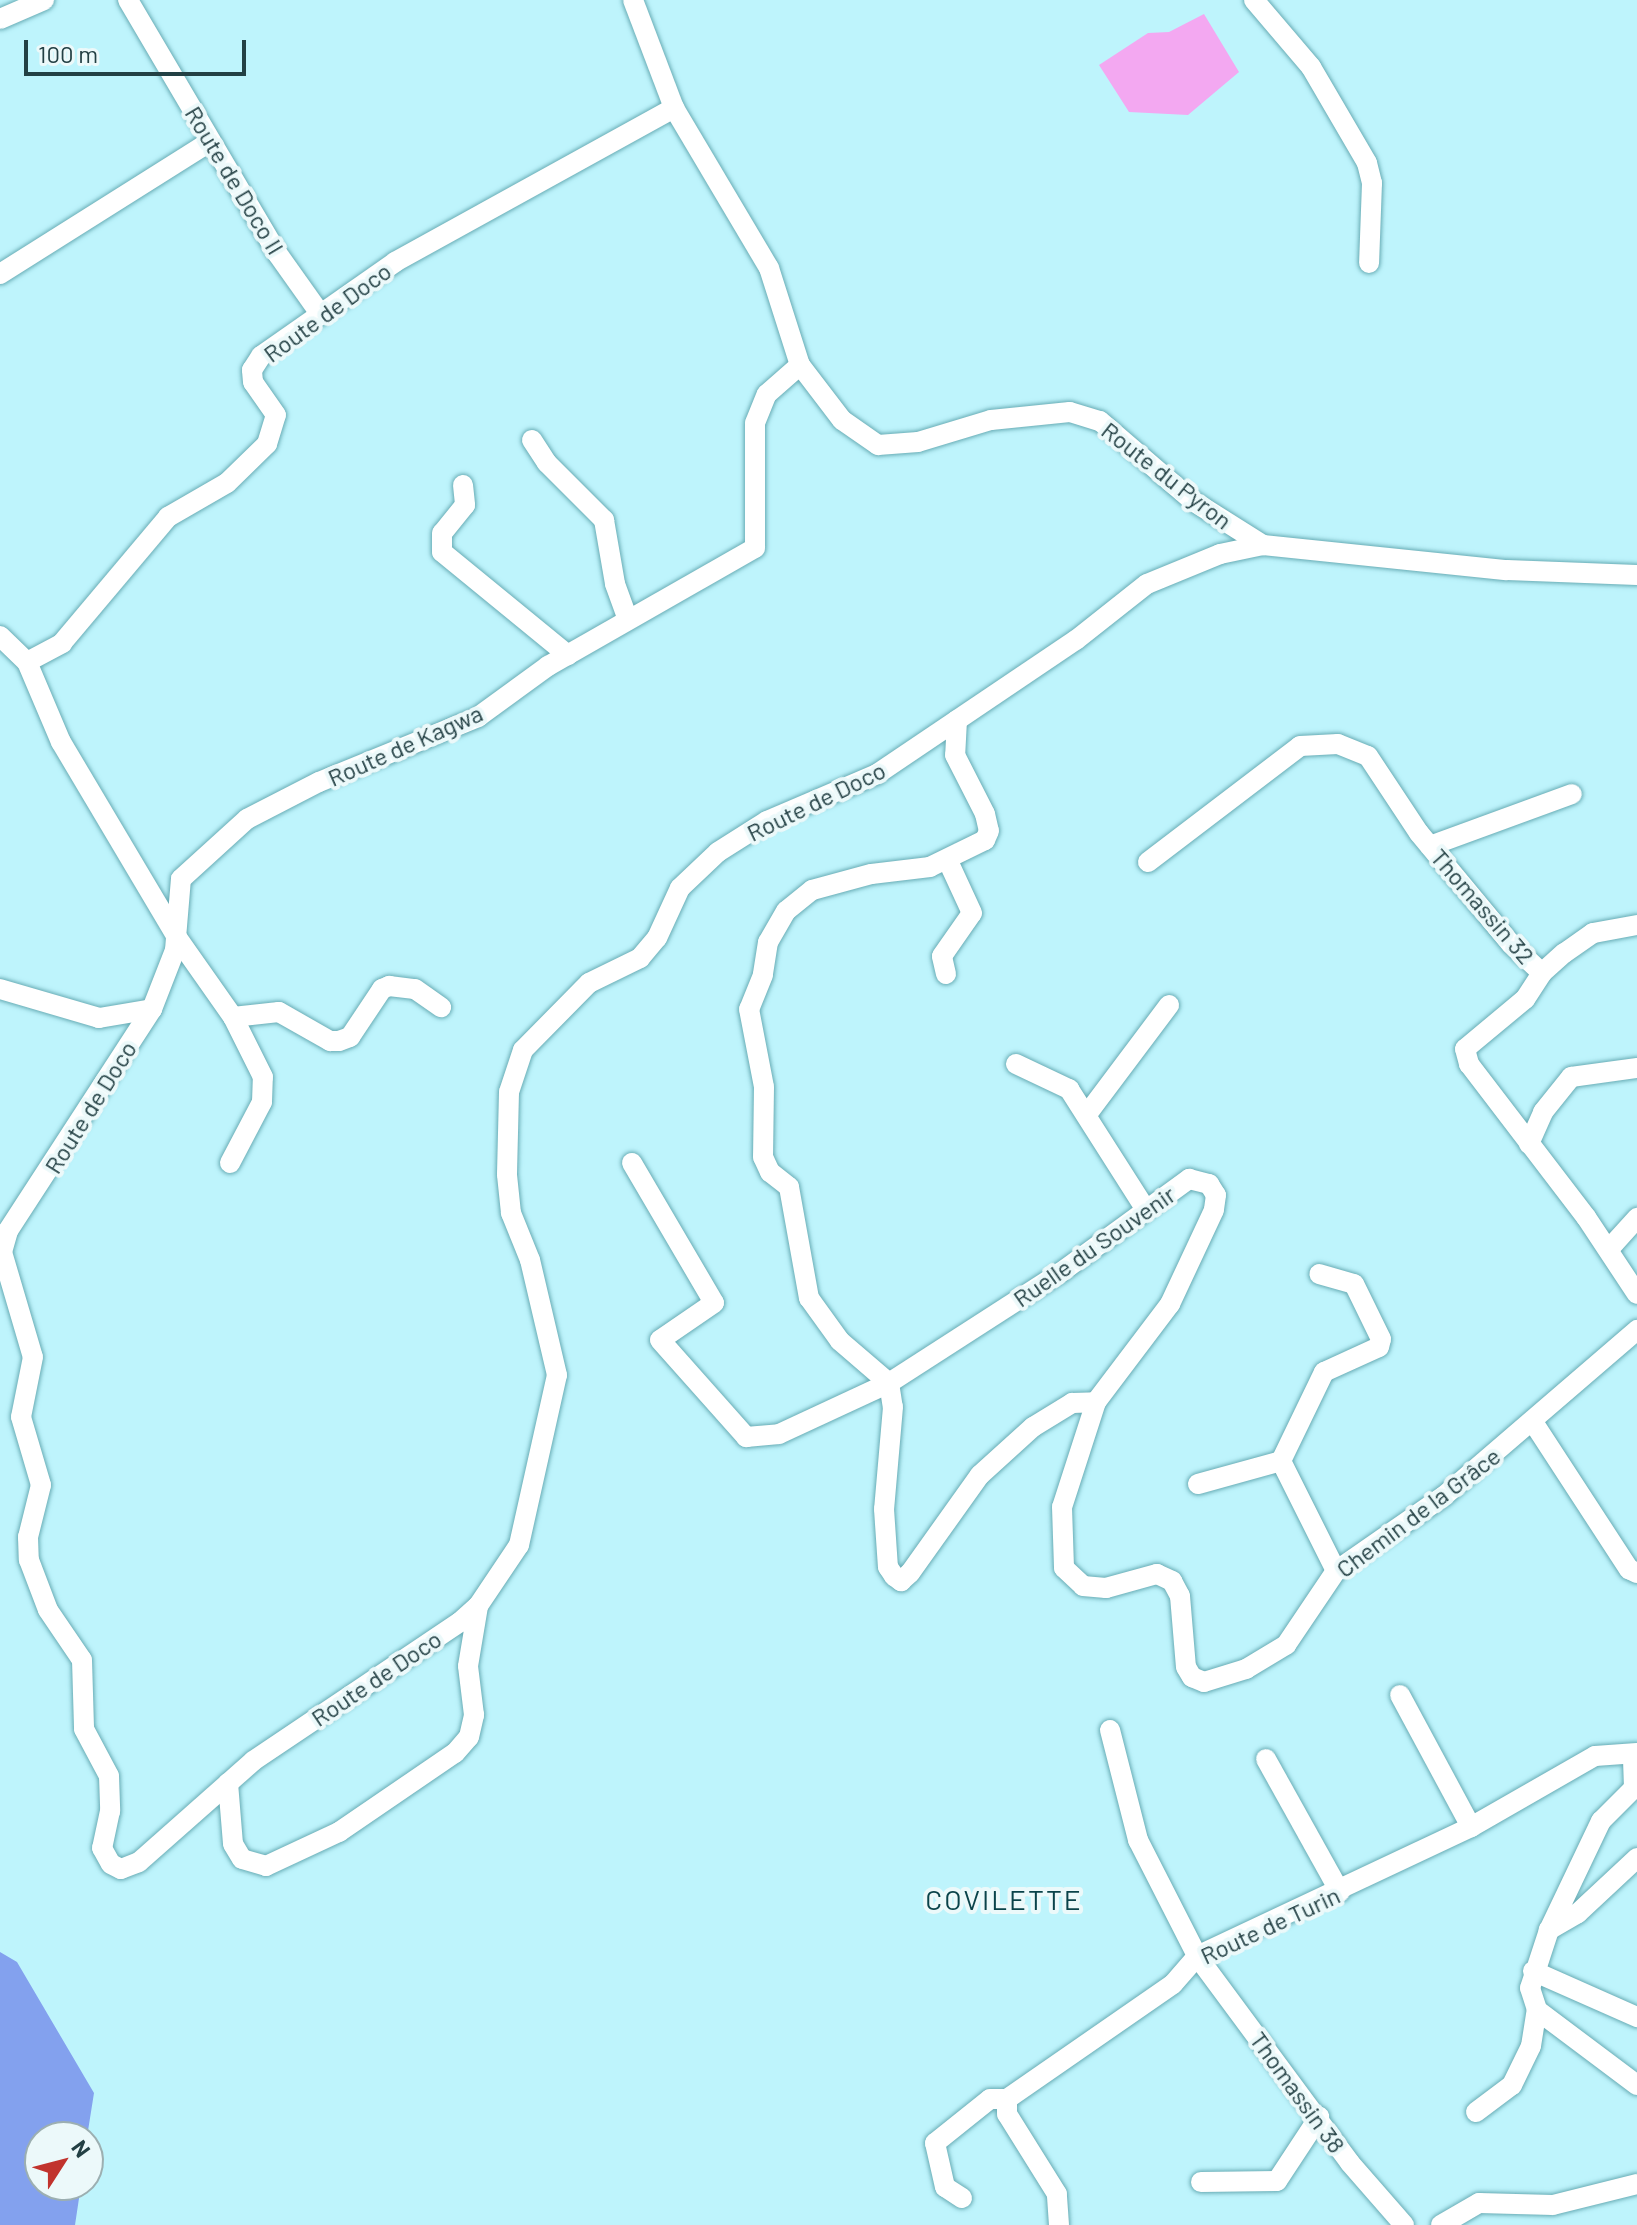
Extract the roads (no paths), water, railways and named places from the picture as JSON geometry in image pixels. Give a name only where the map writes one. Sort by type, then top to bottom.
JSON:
[{"type":"street","points":[[0,19],[16,5],[44,0]]},
{"type":"street","name":"Route de Doco II","points":[[128,0],[277,253],[321,315]]},
{"type":"street","name":"Route du Pyron","points":[[633,0],[674,108],[769,268],[800,365],[842,420],[878,445],[918,442],[991,420],[1070,412],[1100,421],[1193,501],[1263,545],[1507,570],[1637,575]]},
{"type":"street","points":[[1254,0],[1311,67],[1367,163],[1372,183],[1369,263]]},
{"type":"street","name":"Route de Doco","points":[[27,662],[62,643],[168,517],[227,483],[267,444],[276,415],[253,382],[252,370],[261,356],[395,262],[674,108]]},
{"type":"street","points":[[0,274],[211,141]]},
{"type":"street","name":"Route de Kagwa","points":[[152,1009],[176,936],[181,879],[247,819],[319,782],[478,717],[568,655],[755,548],[755,423],[767,394],[800,365]]},
{"type":"street","points":[[532,440],[547,463],[604,520],[615,584],[628,620]]},
{"type":"street","points":[[463,485],[465,505],[442,533],[442,552],[568,655]]},
{"type":"street","name":"Route de Doco","points":[[152,1009],[8,1231],[1,1253],[33,1357],[21,1417],[41,1485],[28,1537],[29,1560],[48,1610],[82,1660],[84,1729],[109,1776],[105,1857],[121,1869],[130,1868],[281,1741],[389,1674],[478,1606],[519,1545],[557,1375],[530,1260],[511,1213],[507,1174],[509,1092],[523,1050],[589,983],[626,969],[640,958],[657,938],[680,888],[718,852],[767,821],[877,774],[1147,584],[1220,554],[1263,545]]},
{"type":"street","points":[[0,636],[27,662],[61,742],[176,936],[233,1017],[263,1077],[262,1102],[230,1163]]},
{"type":"street","points":[[957,720],[955,755],[989,831],[985,840],[948,861],[812,890],[786,911],[768,942],[763,975],[749,1009],[764,1087],[763,1157],[770,1172],[789,1187],[809,1298],[840,1341],[889,1383],[893,1407],[884,1509],[888,1567],[901,1581],[991,1465],[1033,1427],[1072,1403],[1096,1402]]},
{"type":"street","name":"Thomassin 32","points":[[1148,862],[1300,746],[1338,744],[1368,756],[1430,846],[1511,944],[1542,973],[1525,999],[1465,1049],[1469,1064],[1609,1249],[1637,1294]]},
{"type":"street","points":[[1430,846],[1572,794]]},
{"type":"street","points":[[946,974],[942,956],[972,913],[948,861]]},
{"type":"street","points":[[1542,973],[1593,933],[1637,925]]},
{"type":"street","points":[[233,1017],[279,1012],[330,1041],[339,1041],[350,1037],[382,989],[389,986],[415,989],[441,1007]]},
{"type":"street","points":[[0,989],[99,1018],[152,1009]]},
{"type":"street","points":[[1088,1113],[1169,1005]]},
{"type":"street","points":[[1016,1064],[1061,1081],[1088,1113],[1146,1210]]},
{"type":"street","points":[[1529,1144],[1543,1112],[1571,1077],[1637,1068]]},
{"type":"street","name":"Ruelle du Souvenir","points":[[632,1163],[714,1303],[660,1340],[746,1437],[779,1434],[889,1383],[1189,1179],[1209,1184],[1216,1195],[1170,1304],[1096,1402]]},
{"type":"street","points":[[1609,1249],[1637,1218]]},
{"type":"street","points":[[1198,1484],[1281,1461],[1324,1372],[1379,1347],[1381,1339],[1354,1284],[1319,1274]]},
{"type":"street","name":"Chemin de la Grâce","points":[[1096,1402],[1062,1507],[1064,1568],[1083,1586],[1106,1588],[1157,1574],[1172,1581],[1180,1596],[1186,1667],[1192,1677],[1204,1682],[1246,1669],[1286,1645],[1336,1571],[1444,1496],[1637,1330]]},
{"type":"street","points":[[1533,1422],[1629,1569],[1637,1573]]},
{"type":"street","points":[[1281,1461],[1336,1571]]},
{"type":"street","points":[[228,1783],[233,1844],[242,1859],[266,1866],[339,1832],[455,1753],[469,1737],[474,1715],[468,1666],[478,1606]]},
{"type":"street","points":[[1400,1695],[1471,1827]]},
{"type":"street","name":"Thomassin 38","points":[[1110,1730],[1138,1840],[1197,1956],[1319,2117],[1350,2163],[1404,2225]]},
{"type":"street","points":[[1476,2112],[1512,2085],[1531,2046],[1537,2010],[1530,1988],[1533,1971],[1601,1821],[1634,1788],[1635,1754]]},
{"type":"street","name":"Route de Turin","points":[[962,2198],[945,2187],[935,2143],[990,2099],[1007,2099],[1173,1984],[1197,1956],[1340,1892],[1471,1827],[1595,1756],[1635,1754]]},
{"type":"street","points":[[1266,1759],[1340,1892]]},
{"type":"street","points":[[1549,1930],[1578,1913],[1637,1858]]},
{"type":"street","points":[[1533,1971],[1637,2017]]},
{"type":"street","points":[[1537,2010],[1637,2085]]},
{"type":"street","points":[[1007,2099],[1007,2114],[1053,2185],[1059,2225]]},
{"type":"street","points":[[1201,2182],[1277,2181],[1319,2117]]},
{"type":"street","points":[[1441,2225],[1479,2203],[1553,2205],[1637,2184]]},
{"type":"water","points":[[0,1952],[17,1962],[94,2093],[90,2121],[24,2121],[24,2201],[79,2201],[75,2225],[0,2225]]},
{"type":"district","name":"COVILETTE","points":[[1004,1899]]}]
